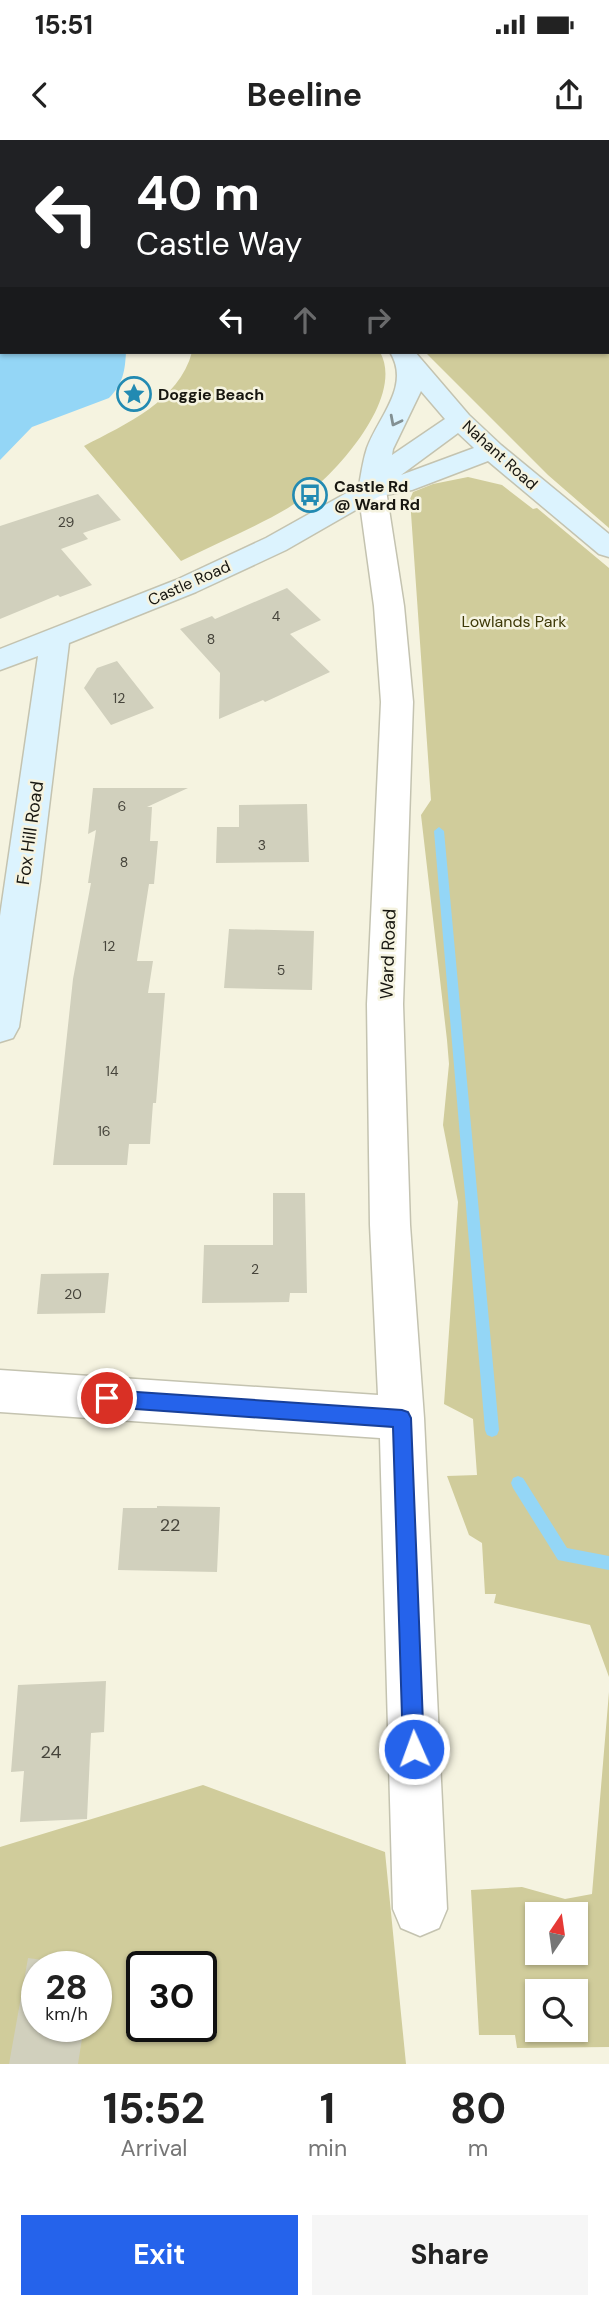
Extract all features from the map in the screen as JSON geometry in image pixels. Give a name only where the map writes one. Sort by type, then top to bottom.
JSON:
[{"type":"main road","name":"Nahant Road","points":[[404,354],[460,420],[492,451],[609,548]]},
{"type":"main road","points":[[372,490],[380,449],[411,386],[404,354]]},
{"type":"main road","name":"Castle Road","points":[[0,660],[276,544],[372,490],[399,462],[460,420]]},
{"type":"main road","name":"Castle Road","points":[[372,490],[402,484],[492,451]]},
{"type":"main road","name":"Fox Hill Road","points":[[0,1027],[23,881],[55,639]]},
{"type":"street","name":"Ward Road","points":[[372,490],[389,606],[397,702],[385,1004],[390,1224],[402,1418],[420,1909]]},
{"type":"street","points":[[0,1391],[402,1418]]},
{"type":"green space","points":[[191,354],[380,354],[385,372],[382,393],[373,416],[359,439],[323,481],[288,508],[181,561],[84,446],[149,409],[176,384]]},
{"type":"green space","points":[[427,354],[609,354],[609,528],[548,475]]},
{"type":"green space","name":"Lowlands Park","points":[[468,477],[502,485],[533,509],[537,508],[609,568],[609,1677],[590,1625],[494,1603],[496,1594],[485,1594],[482,1543],[469,1535],[447,1476],[477,1475],[473,1419],[444,1404],[458,1202],[443,1125],[449,1064],[421,815],[431,800],[410,499],[413,492],[433,484]]},
{"type":"green space","points":[[609,1692],[609,2047],[517,2048],[515,2035],[479,2035],[471,1890],[522,1887],[565,1899],[592,1894]]},
{"type":"green space","points":[[203,1785],[385,1852],[406,2064],[0,2064],[0,1847]]},
{"type":"water","points":[[0,354],[126,354],[122,377],[109,398],[32,427],[0,460]]},
{"type":"building","points":[[98,494],[121,520],[83,533],[88,539],[61,549],[92,585],[60,597],[58,595],[0,619],[0,526]]},
{"type":"building","points":[[287,588],[321,620],[290,634],[330,672],[265,702],[263,700],[219,719],[220,673],[180,629],[212,616],[215,619]]},
{"type":"building","points":[[117,661],[154,708],[111,725],[84,688],[97,668]]},
{"type":"building","points":[[93,788],[188,788],[147,807],[152,807],[150,841],[158,841],[154,884],[149,884],[137,961],[153,961],[148,993],[165,993],[156,1103],[153,1103],[150,1144],[129,1144],[127,1165],[53,1165],[73,979],[91,883],[88,883],[96,830],[88,834]]},
{"type":"building","points":[[307,804],[309,862],[216,863],[217,827],[239,827],[239,805]]},
{"type":"building","points":[[229,929],[314,931],[312,990],[224,988]]},
{"type":"building","points":[[273,1193],[305,1193],[307,1293],[290,1293],[289,1302],[202,1303],[204,1245],[273,1245]]},
{"type":"building","points":[[109,1273],[105,1313],[37,1314],[41,1274]]},
{"type":"building","points":[[220,1507],[217,1572],[118,1570],[123,1508]]},
{"type":"building","points":[[106,1681],[104,1732],[91,1733],[87,1819],[20,1822],[24,1771],[11,1772],[18,1685]]},
{"type":"building","points":[[21,1997],[21,2042],[81,2042],[78,2064],[9,2064]]},
{"type":"waterway","points":[[439,831],[492,1430]]},
{"type":"waterway","points":[[518,1483],[563,1555],[609,1563]]},
{"type":"place","name":"Doggie Beach","points":[[134,394]]},
{"type":"place","name":"Castle Rd @ Ward Rd","points":[[310,495]]},
{"type":"route","points":[[107,1398],[402,1418],[414,1749]]}]
